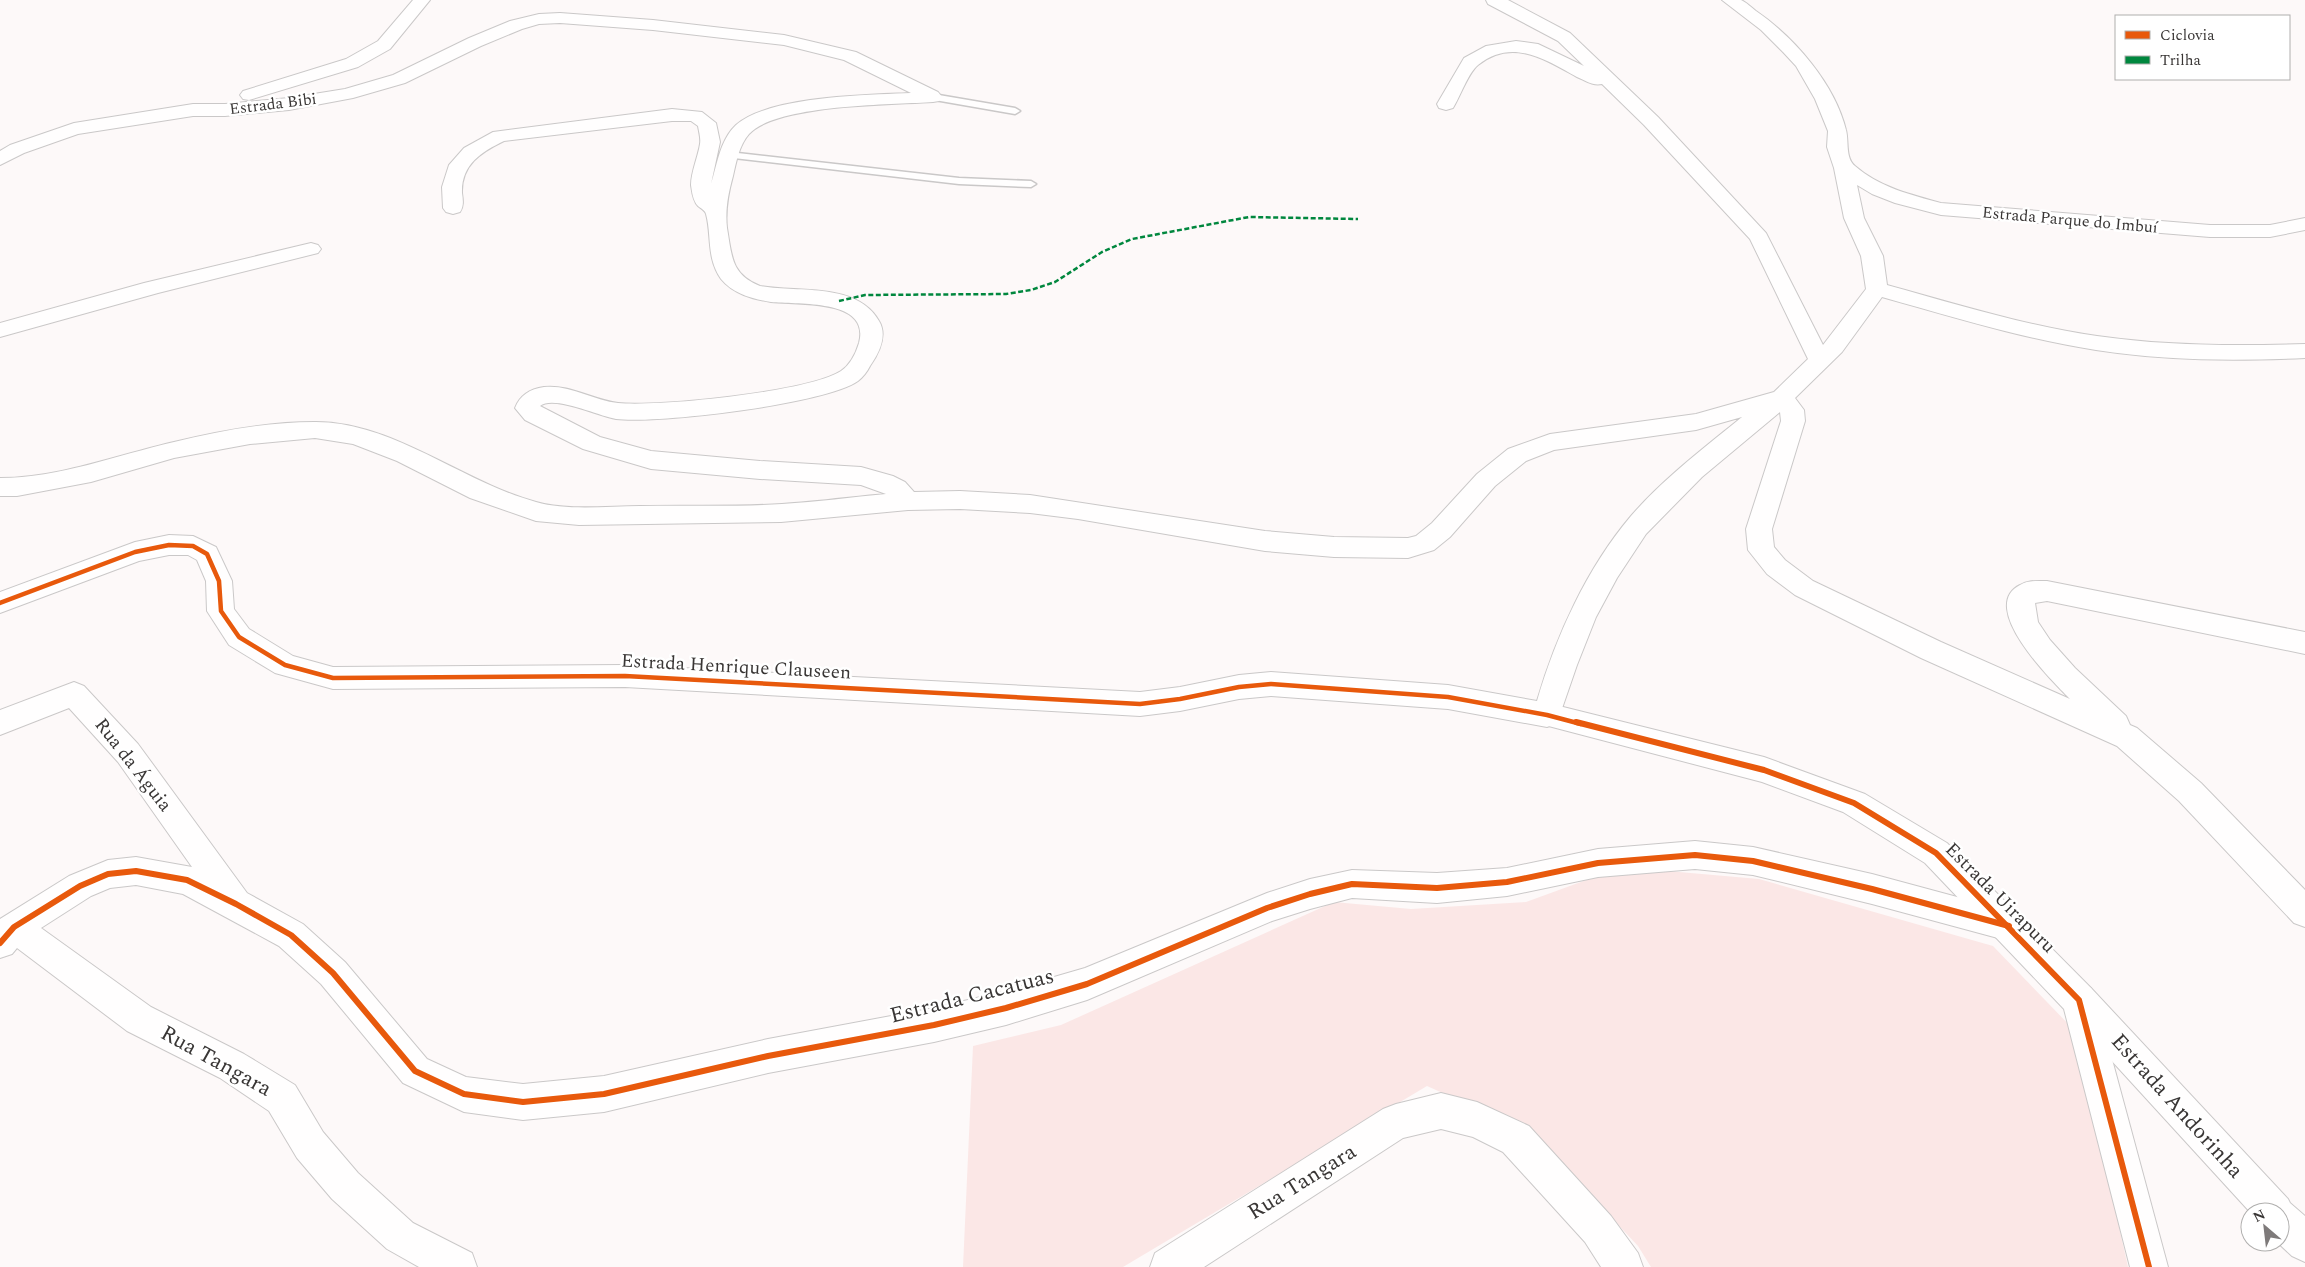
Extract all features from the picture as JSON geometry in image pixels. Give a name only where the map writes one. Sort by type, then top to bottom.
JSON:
[{"type":"street","points":[[194,110],[277,87],[352,63],[384,45],[422,0]]},
{"type":"street","points":[[538,19],[545,0]]},
{"type":"street","points":[[1494,0],[1564,37],[1623,93],[1759,237],[1820,361]]},
{"type":"street","points":[[1547,715],[1558,671],[1578,623],[1637,526],[1728,440],[1782,398],[1820,361],[1854,322],[1877,289],[1872,256],[1854,218],[1844,168],[1837,147],[1837,132],[1824,99],[1803,64],[1766,26],[1730,0]]},
{"type":"street","name":"Estrada Bibi","points":[[0,159],[17,149],[74,129],[194,110],[225,110],[270,106],[347,94],[399,79],[475,42],[516,25],[538,19],[560,18],[654,24],[784,40],[850,56],[933,97]]},
{"type":"street","points":[[1446,104],[1470,62],[1492,50],[1516,46],[1538,49],[1623,93]]},
{"type":"street","points":[[908,501],[896,488],[884,482],[861,476],[760,470],[651,460],[592,443],[552,425],[533,414],[527,408],[533,399],[545,395],[562,396],[617,411],[636,412],[696,407],[801,392],[845,378],[856,370],[866,356],[871,338],[868,320],[864,314],[839,301],[765,295],[741,286],[728,275],[722,263],[714,209],[729,155],[742,129],[772,114],[790,109],[832,104],[933,97]]},
{"type":"street","points":[[452,208],[452,179],[463,160],[480,144],[500,136],[672,115],[695,116],[707,123],[710,142],[701,183],[704,201],[714,209]]},
{"type":"street","name":"Estrada Parque do Imbuí","points":[[1844,168],[1879,190],[1902,199],[1941,210],[2210,231],[2270,231],[2305,224]]},
{"type":"street","points":[[0,330],[152,288],[311,249]]},
{"type":"street","points":[[1877,289],[2012,326],[2095,343],[2151,350],[2232,354],[2305,351]]},
{"type":"street","points":[[0,487],[17,487],[91,473],[174,450],[250,436],[315,430],[357,436],[406,455],[479,492],[536,512],[579,516],[781,513],[908,501],[960,500],[1030,504],[1265,541],[1334,547],[1408,548],[1425,543],[1440,530],[1486,480],[1517,455],[1550,442],[1696,422],[1782,398]]},
{"type":"street","points":[[1782,398],[1792,410],[1792,421],[1759,530],[1761,550],[1776,567],[1804,588],[1914,642],[2127,737]]},
{"type":"street","name":"Estrada Henrique Clauseen","points":[[0,603],[135,552],[170,545],[193,546],[207,554],[219,581],[221,611],[239,637],[284,665],[333,678],[625,676],[1140,704],[1180,699],[1239,687],[1271,684],[1448,697],[1547,715]]},
{"type":"street","points":[[2305,643],[2047,591],[2029,592],[2021,599],[2024,622],[2033,640],[2127,737],[2190,792],[2305,912]]},
{"type":"street","points":[[2275,638],[2305,663]]},
{"type":"street","name":"Rua da Águia","points":[[0,723],[74,694],[128,753],[236,904]]},
{"type":"street","name":"Estrada Uirapuru","points":[[1547,715],[1764,770],[1854,803],[1936,853],[2080,1000],[2149,1267]]},
{"type":"street","name":"Estrada Cacatuas","points":[[7,935],[80,886],[108,874],[136,871],[187,880],[236,904],[291,935],[333,973],[415,1071],[464,1094],[523,1102],[604,1094],[768,1056],[934,1025],[1006,1008],[1087,984],[1267,908],[1310,894],[1352,884],[1437,888],[1507,882],[1598,864],[1694,855],[1753,861],[2009,926]]},
{"type":"street","name":"Rua Tangara","points":[[7,935],[139,1019],[232,1066],[282,1098],[310,1145],[345,1186],[400,1236],[458,1267]]},
{"type":"street","name":"Estrada Andorinha","points":[[2080,1000],[2265,1202]]},
{"type":"street","name":"Rua Tangara","points":[[1169,1267],[1396,1122],[1441,1111],[1477,1120],[1516,1139],[1598,1229],[1624,1267]]},
{"type":"street","points":[[2290,1228],[2305,1243]]},
{"type":"lane","points":[[933,97],[1015,111]]},
{"type":"lane","points":[[729,155],[959,181],[1031,184]]},
{"type":"shaded area","points":[[1622,867],[1759,879],[1993,946],[2075,1031],[2128,1267],[1651,1267],[1638,1246],[1532,1133],[1427,1086],[1123,1267],[963,1267],[973,1046],[1061,1025],[1334,902],[1411,909],[1526,902]]},
{"type":"marked path","points":[[839,301],[865,295],[1006,294],[1031,290],[1055,282],[1102,252],[1132,239],[1249,217],[1358,219]]},
{"type":"cycle path","points":[[0,603],[135,552],[169,545],[193,546],[207,554],[219,581],[221,611],[239,637],[285,665],[333,678],[625,676],[1140,704],[1180,699],[1239,687],[1271,684],[1448,697],[1547,715],[1764,770],[1854,803],[1936,853],[2079,1000],[2149,1267]]},
{"type":"cycle path","points":[[0,943],[14,927],[80,886],[108,874],[136,871],[187,880],[236,904],[291,935],[333,973],[415,1071],[464,1094],[523,1102],[604,1094],[768,1056],[934,1025],[1006,1008],[1087,984],[1267,908],[1310,894],[1352,884],[1437,888],[1507,882],[1598,863],[1695,855],[1753,861],[1872,889],[2009,926]]}]
